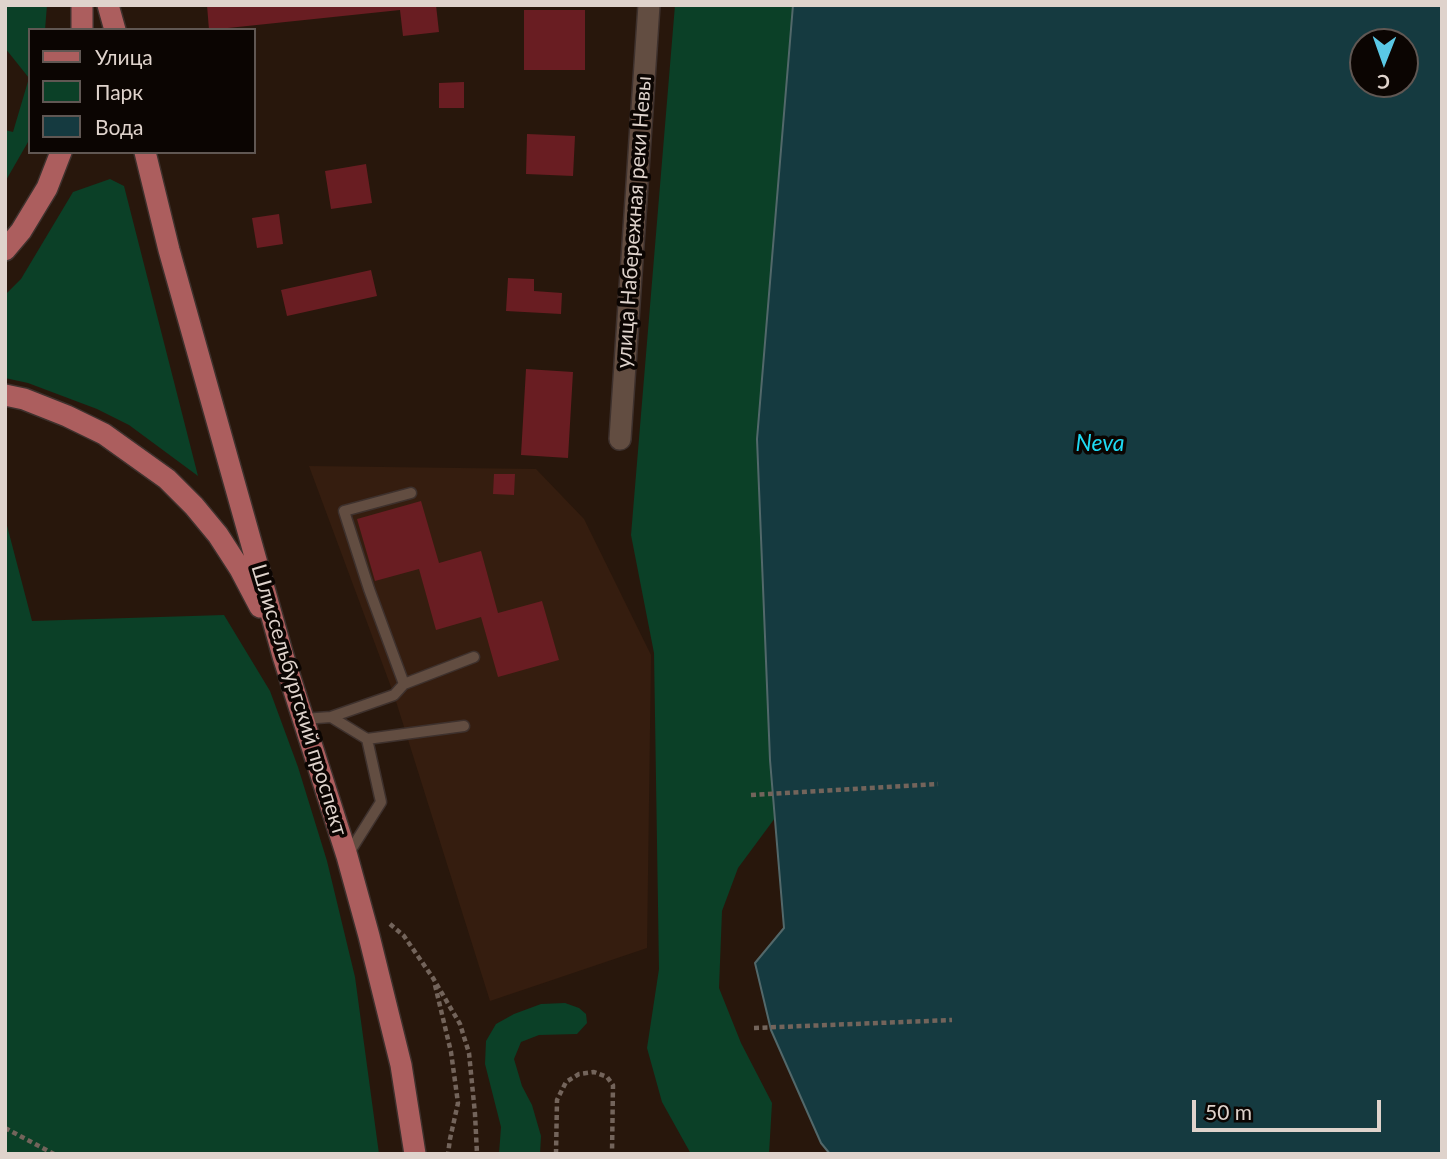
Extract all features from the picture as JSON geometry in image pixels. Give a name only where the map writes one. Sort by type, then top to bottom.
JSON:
[{"type":"main road","points":[[82,5],[82,28]]},
{"type":"main road","points":[[108,5],[114,28]]},
{"type":"main road","points":[[5,250],[21,231],[47,188],[60,154]]},
{"type":"main road","name":"Шлиссельбургский проспект","points":[[145,154],[169,250],[283,656],[358,896],[401,1065],[415,1154]]},
{"type":"main road","points":[[5,395],[24,399],[104,434],[167,479],[194,506],[225,546],[255,596],[283,656]]},
{"type":"street","name":"улица Набережная реки Невы","points":[[620,439],[649,5]]},
{"type":"lane","points":[[404,684],[344,511],[411,493]]},
{"type":"lane","points":[[303,719],[331,718],[394,695],[404,684],[474,657]]},
{"type":"lane","points":[[331,718],[367,739],[464,726]]},
{"type":"lane","points":[[347,856],[381,802],[367,739]]},
{"type":"path","points":[[751,795],[938,784]]},
{"type":"path","points":[[358,896],[404,936],[460,1024],[469,1052],[477,1154]]},
{"type":"path","points":[[433,978],[451,1052],[458,1103],[448,1154]]},
{"type":"path","points":[[754,1028],[952,1020]]},
{"type":"path","points":[[556,1154],[556,1100],[566,1082],[579,1074],[594,1072],[607,1077],[613,1085],[612,1154]]},
{"type":"path","points":[[5,1128],[54,1154]]},
{"type":"shaded area","points":[[309,466],[536,469],[584,519],[651,655],[647,948],[490,1001],[394,695]]},
{"type":"green space","points":[[5,5],[47,5],[45,28],[28,28],[28,77],[5,48]]},
{"type":"green space","points":[[675,5],[793,5],[757,439],[770,760],[775,818],[738,868],[722,911],[719,988],[741,1043],[772,1103],[769,1154],[691,1154],[662,1102],[647,1048],[659,969],[654,653],[631,535]]},
{"type":"green space","points":[[28,81],[28,142],[5,182],[5,130],[13,132]]},
{"type":"green space","points":[[110,179],[124,186],[198,476],[129,425],[97,409],[28,383],[5,378],[5,295],[21,279],[73,192]]},
{"type":"green space","points":[[5,518],[32,621],[224,615],[270,691],[298,767],[327,861],[355,977],[379,1154],[5,1154]]},
{"type":"green space","points":[[565,1003],[586,1014],[587,1023],[577,1034],[539,1035],[521,1042],[514,1059],[541,1136],[540,1154],[499,1154],[501,1127],[485,1064],[486,1041],[496,1024],[514,1014],[541,1004]]},
{"type":"water","name":"Neva","points":[[793,5],[1442,5],[1442,1154],[830,1154],[821,1143],[771,1030],[755,963],[784,928],[770,760],[757,439]]},
{"type":"building","points":[[207,5],[436,5],[439,32],[403,36],[400,10],[209,28]]},
{"type":"building","points":[[524,10],[585,10],[585,70],[524,70]]},
{"type":"building","points":[[464,82],[464,108],[439,108],[439,83]]},
{"type":"building","points":[[527,134],[575,136],[573,176],[526,174]]},
{"type":"building","points":[[366,164],[372,203],[331,209],[325,171]]},
{"type":"building","points":[[279,214],[283,244],[257,248],[252,218]]},
{"type":"building","points":[[371,270],[377,296],[287,316],[281,290]]},
{"type":"building","points":[[508,278],[534,279],[534,291],[562,293],[561,314],[506,311]]},
{"type":"building","points":[[526,369],[573,372],[568,458],[521,455]]},
{"type":"building","points":[[494,474],[515,474],[514,495],[493,494]]},
{"type":"building","points":[[421,501],[439,563],[481,551],[498,613],[542,601],[559,660],[498,677],[481,617],[436,630],[419,569],[375,581],[357,519]]}]
